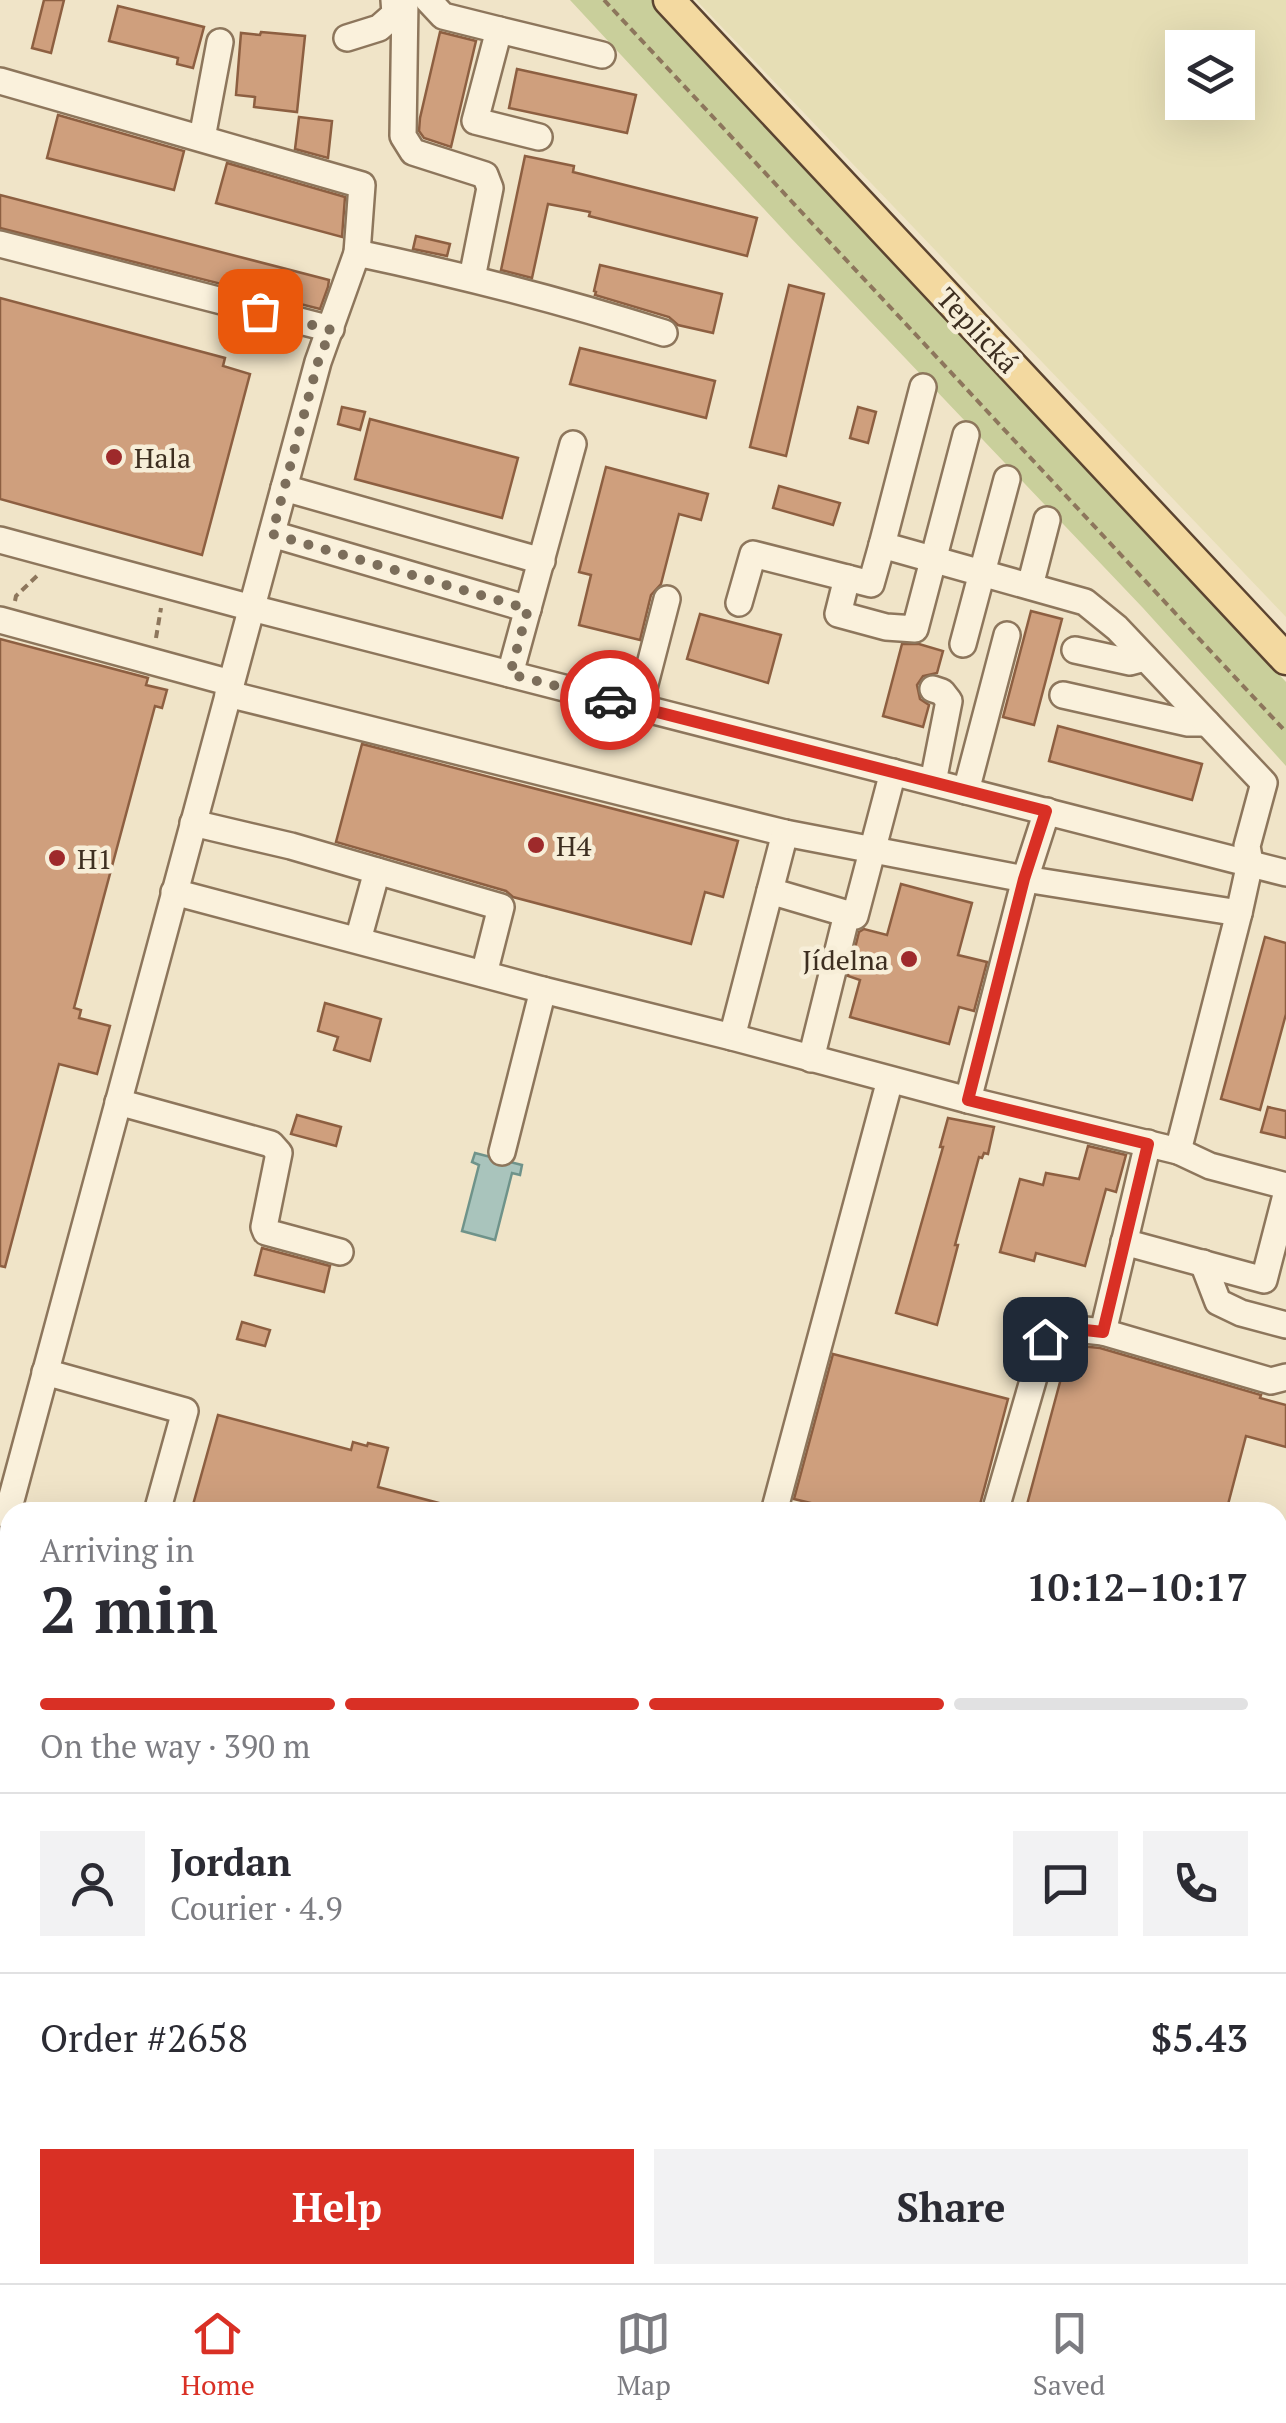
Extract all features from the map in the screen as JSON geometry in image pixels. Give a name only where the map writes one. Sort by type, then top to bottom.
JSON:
[{"type":"main road","name":"Teplická","points":[[669,0],[1286,660]]},
{"type":"lane","points":[[348,38],[379,28],[394,14],[394,0]]},
{"type":"lane","points":[[405,0],[402,136],[413,152],[485,175],[490,188],[473,273]]},
{"type":"lane","points":[[428,0],[442,16],[602,55]]},
{"type":"lane","points":[[498,30],[475,121],[539,137]]},
{"type":"lane","points":[[202,138],[220,42]]},
{"type":"lane","points":[[0,81],[362,185],[357,253],[318,362],[10,1502]]},
{"type":"lane","points":[[0,244],[331,330]]},
{"type":"lane","points":[[357,253],[562,301],[664,333]]},
{"type":"lane","points":[[739,603],[752,554],[871,584],[922,387]]},
{"type":"lane","points":[[847,578],[838,614],[886,627],[915,628],[966,435]]},
{"type":"lane","points":[[510,674],[574,444]]},
{"type":"lane","points":[[963,644],[1006,479]]},
{"type":"lane","points":[[284,488],[542,561]]},
{"type":"lane","points":[[1030,586],[1047,520]]},
{"type":"lane","points":[[272,534],[528,609]]},
{"type":"lane","points":[[0,540],[1286,873]]},
{"type":"lane","points":[[882,544],[1085,602],[1117,628],[1264,783],[1247,846],[1250,863],[1239,914],[1178,1151]]},
{"type":"lane","points":[[638,707],[667,600]]},
{"type":"lane","points":[[5,621],[156,662],[230,689],[785,832],[1024,879],[1239,914]]},
{"type":"lane","points":[[966,790],[1006,634]]},
{"type":"lane","points":[[1074,650],[1130,662],[1145,658]]},
{"type":"lane","points":[[932,782],[949,700],[934,689]]},
{"type":"lane","points":[[1064,696],[1188,723],[1207,723]]},
{"type":"lane","points":[[770,892],[855,916],[892,772]]},
{"type":"lane","points":[[968,1100],[1024,879],[1046,811]]},
{"type":"lane","points":[[193,823],[292,846],[501,907],[484,974]]},
{"type":"lane","points":[[732,1036],[785,832]]},
{"type":"lane","points":[[358,940],[378,871]]},
{"type":"lane","points":[[174,892],[890,1080],[1178,1151],[1210,1166],[1286,1186]]},
{"type":"lane","points":[[812,1058],[847,914]]},
{"type":"lane","points":[[502,1152],[543,990]]},
{"type":"lane","points":[[777,1502],[890,1080]]},
{"type":"lane","points":[[118,1102],[270,1144],[279,1153],[266,1232],[340,1252]]},
{"type":"lane","points":[[1103,1332],[1148,1144]]},
{"type":"lane","points":[[1124,1242],[1264,1280],[1286,1195]]},
{"type":"lane","points":[[1203,1263],[1218,1302],[1241,1313],[1286,1325]]},
{"type":"lane","points":[[999,1502],[1045,1339],[1067,1328],[1103,1332],[1281,1383]]},
{"type":"lane","points":[[45,1372],[185,1411],[160,1502]]},
{"type":"path","points":[[604,0],[1286,732]]},
{"type":"path","points":[[5,621],[16,596],[60,555]]},
{"type":"path","points":[[156,662],[156,636],[166,584]]},
{"type":"shaded area","points":[[696,0],[1286,0],[1286,617]]},
{"type":"green space","points":[[570,0],[653,0],[739,91],[1286,682],[1286,766],[1143,608]]},
{"type":"water","points":[[475,1153],[522,1165],[520,1175],[512,1173],[495,1240],[462,1231],[479,1165],[472,1162]]},
{"type":"building","points":[[44,0],[64,0],[51,53],[32,48]]},
{"type":"building","points":[[118,6],[204,27],[193,68],[177,64],[178,58],[109,41]]},
{"type":"building","points":[[440,32],[476,41],[451,147],[424,138],[419,131]]},
{"type":"building","points":[[241,33],[305,36],[297,112],[254,107],[255,97],[236,95]]},
{"type":"building","points":[[517,69],[636,95],[627,133],[509,108]]},
{"type":"building","points":[[58,115],[184,151],[174,190],[47,158]]},
{"type":"building","points":[[299,117],[332,121],[328,158],[295,149]]},
{"type":"building","points":[[525,156],[574,166],[573,172],[757,218],[747,256],[548,204],[532,278],[501,270]]},
{"type":"building","points":[[227,163],[345,197],[342,237],[216,203]]},
{"type":"building","points":[[0,195],[329,280],[328,287],[320,309],[0,228]]},
{"type":"building","points":[[416,236],[450,244],[447,256],[413,249]]},
{"type":"building","points":[[600,265],[722,294],[713,333],[678,325],[669,317],[595,295]]},
{"type":"building","points":[[789,285],[824,294],[786,456],[750,447]]},
{"type":"building","name":"Hala","points":[[0,298],[225,358],[223,366],[250,374],[202,555],[0,499]]},
{"type":"building","points":[[580,348],[715,381],[706,418],[570,384]]},
{"type":"building","points":[[342,407],[365,412],[360,430],[338,424]]},
{"type":"building","points":[[858,407],[876,412],[868,443],[850,438]]},
{"type":"building","points":[[370,419],[518,458],[502,518],[355,479]]},
{"type":"building","points":[[606,467],[708,494],[701,520],[679,514],[661,584],[651,595],[640,640],[579,625],[591,575],[579,572]]},
{"type":"building","points":[[779,486],[840,503],[833,525],[773,508]]},
{"type":"building","points":[[1031,611],[1062,619],[1034,725],[1003,717]]},
{"type":"building","points":[[700,614],[781,635],[768,683],[687,659]]},
{"type":"building","name":"H1","points":[[0,639],[148,678],[146,685],[167,690],[162,708],[155,706],[74,1008],[81,1010],[79,1018],[110,1026],[97,1074],[59,1064],[5,1267],[0,1266]]},
{"type":"building","points":[[902,644],[943,651],[937,673],[923,676],[917,685],[920,699],[929,705],[923,727],[883,716]]},
{"type":"building","points":[[1058,726],[1202,764],[1192,800],[1049,761]]},
{"type":"building","name":"H4","points":[[362,744],[738,841],[723,897],[705,892],[691,944],[513,897],[506,891],[336,842]]},
{"type":"building","name":"Jídelna","points":[[901,884],[972,903],[958,955],[987,962],[974,1011],[959,1007],[949,1044],[850,1017],[860,980],[848,976],[859,932],[864,929],[887,935]]},
{"type":"building","points":[[1265,937],[1286,943],[1286,1014],[1260,1110],[1221,1099]]},
{"type":"building","points":[[325,1003],[381,1019],[370,1061],[334,1050],[338,1037],[318,1031]]},
{"type":"building","points":[[1268,1107],[1286,1111],[1286,1138],[1261,1132]]},
{"type":"building","points":[[297,1115],[341,1127],[336,1146],[291,1134]]},
{"type":"building","points":[[948,1118],[994,1127],[988,1154],[979,1157],[937,1325],[896,1313]]},
{"type":"building","points":[[1088,1146],[1126,1155],[1116,1192],[1106,1189],[1085,1266],[1036,1253],[1034,1261],[1000,1252],[1020,1179],[1043,1185],[1046,1173],[1079,1179]]},
{"type":"building","points":[[262,1248],[330,1266],[324,1292],[255,1275]]},
{"type":"building","points":[[242,1322],[270,1330],[265,1346],[237,1339]]},
{"type":"building","points":[[1070,1345],[1100,1348],[1286,1405],[1286,1447],[1246,1436],[1229,1502],[1028,1502]]},
{"type":"building","points":[[833,1354],[1008,1399],[981,1502],[794,1499]]},
{"type":"building","points":[[218,1415],[351,1450],[353,1442],[388,1448],[378,1487],[435,1502],[194,1502]]},
{"type":"way so far","points":[[260,311],[331,330],[318,362],[272,534],[528,609],[510,674],[610,700]]},
{"type":"place","name":"Hala","points":[[114,457]]},
{"type":"place","name":"H4","points":[[536,845]]},
{"type":"place","name":"H1","points":[[57,858]]},
{"type":"place","name":"Jídelna","points":[[909,959]]},
{"type":"route","points":[[610,700],[1046,811],[1024,879],[968,1100],[1148,1144],[1103,1332],[1067,1328],[1045,1339]]}]
